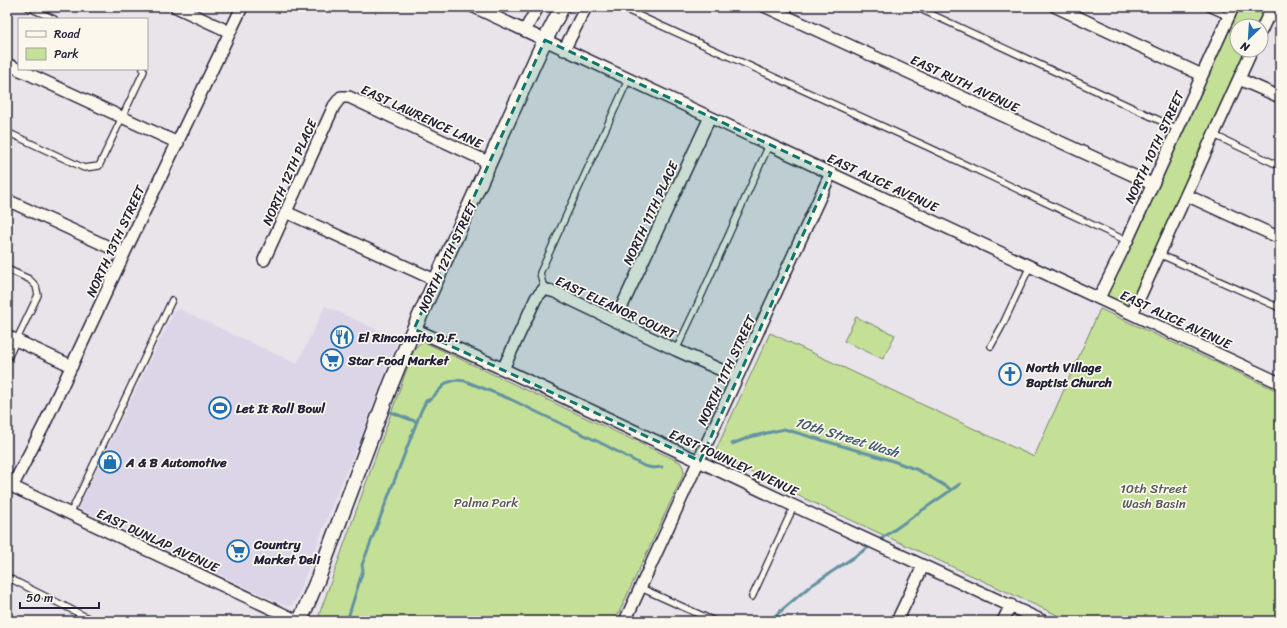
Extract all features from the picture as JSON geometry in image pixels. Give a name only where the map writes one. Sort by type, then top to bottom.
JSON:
[{"type":"street","points":[[176,7],[230,32]]},
{"type":"street","name":"NORTH 13TH STREET","points":[[9,486],[43,427],[242,7]]},
{"type":"street","name":"EAST ALICE AVENUE","points":[[474,7],[1280,383]]},
{"type":"street","points":[[525,30],[538,7]]},
{"type":"street","name":"NORTH 12TH STREET","points":[[299,621],[317,581],[391,384],[414,329],[545,40],[562,7]]},
{"type":"street","points":[[564,50],[586,7]]},
{"type":"street","name":"EAST RUTH AVENUE","points":[[766,7],[1152,184]]},
{"type":"street","points":[[1056,7],[1202,75]]},
{"type":"street","name":"NORTH 10TH STREET","points":[[1099,298],[1127,241],[1231,12]]},
{"type":"street","points":[[1132,314],[1248,58]]},
{"type":"street","points":[[7,64],[18,69]]},
{"type":"street","points":[[20,70],[178,143]]},
{"type":"street","points":[[1239,79],[1280,97]]},
{"type":"street","name":"EAST LAWRENCE LANE","points":[[341,97],[349,97],[490,163]]},
{"type":"street","name":"NORTH 12TH PLACE","points":[[264,260],[334,106],[341,97]]},
{"type":"street","name":"NORTH 11TH PLACE","points":[[615,321],[710,117]]},
{"type":"street","name":"NORTH 11TH STREET","points":[[625,621],[831,174]]},
{"type":"street","points":[[1186,195],[1280,238]]},
{"type":"street","points":[[7,200],[124,254]]},
{"type":"street","points":[[286,212],[435,280]]},
{"type":"street","name":"EAST ELEANOR COURT","points":[[503,369],[536,298],[544,289],[555,292],[737,378]]},
{"type":"street","name":"EAST TOWNLEY AVENUE","points":[[414,329],[1043,621]]},
{"type":"street","points":[[12,338],[72,366]]},
{"type":"street","name":"EAST DUNLAP AVENUE","points":[[9,486],[299,621]]},
{"type":"street","points":[[897,621],[923,566]]},
{"type":"street","points":[[1003,621],[1011,606]]},
{"type":"lane","points":[[28,7],[52,18]]},
{"type":"lane","points":[[620,7],[921,144],[1127,241]]},
{"type":"lane","points":[[916,7],[1178,129]]},
{"type":"lane","points":[[1207,7],[1231,12]]},
{"type":"lane","points":[[1270,12],[1280,22]]},
{"type":"lane","points":[[7,132],[84,168],[99,166],[144,70]]},
{"type":"lane","points":[[544,289],[540,274],[628,80]]},
{"type":"lane","points":[[1214,135],[1280,166]]},
{"type":"lane","points":[[676,350],[769,145]]},
{"type":"lane","points":[[1159,254],[1280,308]]},
{"type":"lane","points":[[991,346],[1030,266]]},
{"type":"lane","points":[[7,269],[29,279],[36,286],[38,295],[12,338],[7,360]]},
{"type":"lane","points":[[70,514],[172,300]]},
{"type":"lane","points":[[752,597],[794,506]]},
{"type":"lane","points":[[7,577],[94,621]]},
{"type":"lane","points":[[641,588],[714,621]]},
{"type":"highlighted area","points":[[545,40],[831,173],[700,461],[414,329]]},
{"type":"shaded area","points":[[325,306],[398,339],[297,598],[292,604],[289,606],[282,604],[78,508],[174,312],[179,309],[297,364]]},
{"type":"green space","points":[[1239,7],[1268,7],[1263,18],[1234,18]]},
{"type":"green space","points":[[1229,29],[1229,58],[1244,58],[1129,308],[1106,297]]},
{"type":"green space","name":"10th Street Wash Basin","points":[[1100,309],[1280,392],[1280,621],[1229,621],[1214,614],[1210,621],[1070,621],[799,496],[714,454],[770,333],[1034,457]]},
{"type":"green space","points":[[856,317],[895,335],[883,359],[844,341]]},
{"type":"green space","name":"Palma Park","points":[[424,342],[680,462],[684,473],[615,621],[322,621],[319,615],[411,357],[416,347]]},
{"type":"waterway","points":[[347,621],[363,570],[362,565],[421,411],[426,401],[431,399],[446,383],[456,380],[465,381],[510,399],[605,445],[644,466],[653,468],[662,467]]},
{"type":"waterway","points":[[385,410],[417,422]]},
{"type":"waterway","name":"10th Street Wash","points":[[732,444],[750,437],[784,429],[890,460],[918,470],[952,490]]},
{"type":"waterway","name":"10th Street Wash","points":[[878,541],[960,484]]},
{"type":"waterway","name":"10th Street Wash","points":[[769,621],[809,587],[872,545]]},
{"type":"place","name":"El Rinconcito D.F.","points":[[342,337]]},
{"type":"place","name":"Star Food Market","points":[[332,360]]},
{"type":"place","name":"North Village Baptist Church","points":[[1010,374]]},
{"type":"place","name":"Let It Roll Bowl","points":[[220,408]]},
{"type":"place","name":"A & B Automotive","points":[[110,462]]},
{"type":"place","name":"Country Market Deli","points":[[238,551]]}]
